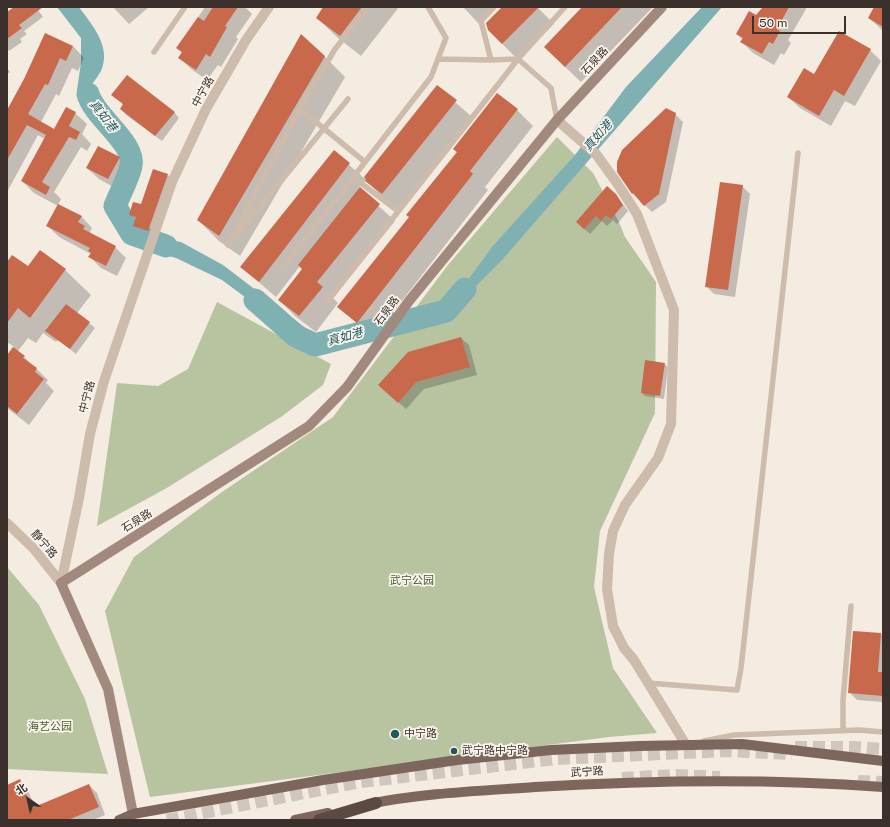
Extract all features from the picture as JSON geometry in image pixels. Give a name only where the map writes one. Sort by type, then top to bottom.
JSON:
[{"type":"highway","points":[[319,820],[376,803]]},
{"type":"main road","points":[[118,820],[133,814],[323,780],[457,760],[551,750],[742,744],[883,761]]},
{"type":"main road","name":"武宁路","points":[[295,820],[376,803],[447,793],[649,780],[746,780],[883,787]]},
{"type":"street","name":"中宁路","points":[[61,583],[92,426],[104,380],[172,182],[206,109],[246,40],[269,7]]},
{"type":"street","name":"石泉路","points":[[61,583],[309,426],[347,387],[408,301],[557,120],[662,7]]},
{"type":"street","points":[[557,120],[596,154],[618,183],[637,214],[674,310],[671,424],[658,458],[625,505],[613,532],[609,554],[607,589],[613,626],[624,648],[634,660],[686,745]]},
{"type":"street","name":"静宁路","points":[[7,523],[34,548],[61,583]]},
{"type":"street","points":[[61,583],[108,689],[133,814]]},
{"type":"lane","points":[[154,52],[186,7]]},
{"type":"lane","points":[[348,99],[228,245],[300,109],[335,49],[369,7]]},
{"type":"lane","points":[[282,268],[431,76],[446,38],[428,7]]},
{"type":"lane","points":[[491,60],[481,21],[494,7]]},
{"type":"lane","points":[[327,302],[518,59],[565,7]]},
{"type":"lane","points":[[438,59],[518,59],[550,88],[557,120]]},
{"type":"lane","points":[[300,109],[364,162]]},
{"type":"lane","points":[[648,683],[737,690],[741,668],[798,153]]},
{"type":"lane","points":[[353,177],[398,211]]},
{"type":"lane","points":[[843,731],[843,700],[851,606]]},
{"type":"lane","points":[[686,745],[734,735],[843,731],[883,732]]},
{"type":"green space","name":"武宁公园","points":[[557,137],[593,173],[619,222],[625,237],[656,282],[655,413],[600,531],[594,587],[613,668],[657,733],[609,737],[150,797],[105,611],[134,557],[222,492],[333,417],[448,265]]},
{"type":"green space","points":[[217,302],[331,364],[323,385],[281,417],[165,489],[97,526],[117,383],[158,386],[188,369]]},
{"type":"green space","name":"海艺公园","points":[[7,567],[39,605],[85,699],[108,774],[7,769]]},
{"type":"water","points":[[57,7],[79,7],[95,29],[102,45],[104,62],[101,71],[87,92],[99,113],[127,145],[138,164],[115,206],[132,234],[181,242],[223,265],[316,336],[384,319],[377,329],[359,341],[315,345],[288,329],[222,280],[176,258],[128,244],[108,209],[112,190],[124,161],[120,149],[94,121],[77,90],[81,63],[81,38]]},
{"type":"water","points":[[702,7],[722,7],[502,260],[448,314],[400,332],[406,321],[446,310],[492,247],[575,155],[626,87]]},
{"type":"building","points":[[14,7],[43,7],[19,25],[22,28],[7,39],[7,12]]},
{"type":"building","points":[[213,7],[238,7],[225,26],[227,27],[210,57],[206,54],[196,70],[178,58],[182,52],[176,48],[198,17],[204,21]]},
{"type":"building","points":[[323,7],[362,7],[340,36],[316,18]]},
{"type":"building","points":[[502,7],[539,7],[502,44],[488,30],[486,23]]},
{"type":"building","points":[[582,7],[622,7],[565,67],[544,47]]},
{"type":"building","points":[[763,7],[789,7],[777,29],[780,31],[773,44],[769,42],[762,54],[740,42],[743,38],[736,34],[749,11],[756,15]]},
{"type":"building","points":[[874,7],[883,7],[883,27],[868,18]]},
{"type":"building","points":[[839,31],[871,49],[844,96],[834,90],[819,116],[787,97],[804,68],[814,74]]},
{"type":"building","points":[[45,33],[73,46],[66,61],[60,58],[48,85],[45,84],[28,114],[54,129],[66,107],[76,112],[69,126],[80,132],[76,140],[69,137],[42,182],[50,187],[46,195],[21,181],[46,135],[27,125],[7,160],[7,110],[24,79]]},
{"type":"building","points":[[301,34],[325,56],[219,236],[197,220]]},
{"type":"building","points":[[127,75],[175,112],[155,136],[120,109],[123,104],[111,95]]},
{"type":"building","points":[[437,85],[457,100],[382,194],[365,181],[366,179],[364,177]]},
{"type":"building","points":[[497,93],[518,109],[470,171],[473,174],[357,323],[337,307],[409,217],[406,215],[457,152],[453,149]]},
{"type":"building","points":[[666,108],[676,113],[659,194],[644,206],[633,193],[632,194],[617,172],[617,162],[622,150]]},
{"type":"building","points":[[98,146],[120,157],[108,179],[86,168]]},
{"type":"building","points":[[334,150],[350,163],[259,282],[240,267]]},
{"type":"building","points":[[153,169],[168,174],[148,231],[133,226],[136,217],[129,215],[133,202],[141,204]]},
{"type":"building","points":[[720,182],[743,185],[728,290],[705,287]]},
{"type":"building","points":[[607,186],[616,194],[623,205],[611,219],[606,215],[601,221],[596,216],[584,229],[576,222]]},
{"type":"building","points":[[360,187],[380,204],[317,282],[323,287],[299,316],[278,300],[302,269],[298,265]]},
{"type":"building","points":[[58,204],[82,216],[78,222],[85,226],[83,229],[116,246],[106,266],[88,257],[91,253],[88,251],[90,248],[46,226]]},
{"type":"building","points":[[40,250],[66,269],[30,318],[18,308],[7,323],[7,262],[12,255],[28,266]]},
{"type":"building","points":[[66,304],[90,322],[70,349],[45,331]]},
{"type":"building","points":[[461,337],[470,367],[416,382],[398,403],[378,385],[408,352]]},
{"type":"building","points":[[13,347],[25,356],[23,358],[37,368],[35,372],[44,379],[17,414],[7,406],[7,355]]},
{"type":"building","points":[[645,360],[665,363],[660,396],[641,393]]},
{"type":"building","points":[[853,631],[881,633],[878,672],[883,672],[883,696],[848,693]]},
{"type":"building","points":[[20,779],[32,808],[89,784],[99,807],[68,820],[7,820],[7,785]]},
{"type":"waterway","name":"真如港","points":[[88,94],[98,112],[121,139],[131,157],[130,171],[115,206],[132,234],[166,246]]},
{"type":"waterway","name":"真如港","points":[[255,300],[296,336],[315,345],[446,311],[465,289]]},
{"type":"tunnel","points":[[795,747],[853,747],[883,749]]},
{"type":"tunnel","points":[[167,820],[361,782],[556,759],[726,751],[792,754]]},
{"type":"tunnel","points":[[622,778],[676,775],[720,777]]},
{"type":"tunnel","points":[[858,781],[883,782]]},
{"type":"place","name":"中宁路","points":[[395,734]]},
{"type":"place","name":"武宁路中宁路","points":[[454,751]]}]
